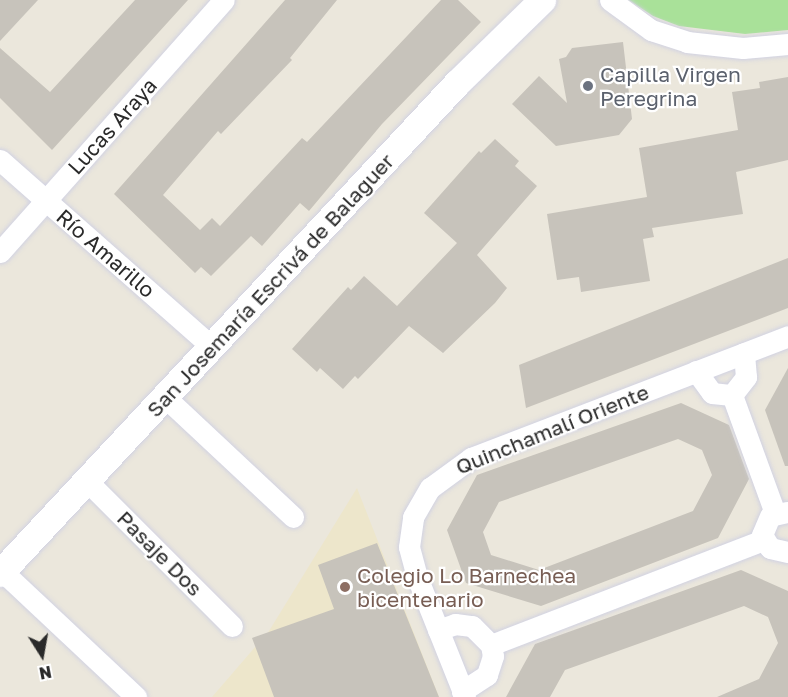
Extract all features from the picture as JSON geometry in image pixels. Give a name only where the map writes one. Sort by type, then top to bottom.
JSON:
[{"type":"street","name":"Lucas Araya","points":[[0,252],[224,0]]},
{"type":"street","name":"San Josemaría Escrivá de Balaguer","points":[[1,572],[166,398],[457,83],[542,0]]},
{"type":"street","points":[[610,0],[642,25],[687,42],[743,48],[788,44]]},
{"type":"street","name":"Río Amarillo","points":[[0,160],[212,347]]},
{"type":"street","name":"Quinchamalí Oriente","points":[[463,694],[417,577],[410,547],[413,517],[441,477],[471,458],[788,336]]},
{"type":"street","points":[[732,395],[746,377],[744,352]]},
{"type":"street","points":[[696,371],[712,393],[732,395]]},
{"type":"street","points":[[732,395],[782,512],[764,524],[763,540],[774,551],[788,552]]},
{"type":"street","points":[[166,398],[293,517]]},
{"type":"street","name":"Pasaje Dos","points":[[87,480],[232,626]]},
{"type":"street","points":[[491,645],[763,540]]},
{"type":"street","points":[[1,572],[136,697]]},
{"type":"street","points":[[438,630],[455,624],[472,626],[491,645],[493,656],[487,675],[463,694]]},
{"type":"shaded area","name":"Colegio Lo Barnechea bicentenario","points":[[357,488],[439,697],[212,697],[269,631]]},
{"type":"green space","points":[[629,0],[788,0],[788,30],[745,34],[679,26],[653,16]]},
{"type":"building","points":[[0,0],[38,0],[0,41]]},
{"type":"building","points":[[135,0],[188,0],[52,150],[0,98],[0,48],[50,92]]},
{"type":"building","points":[[285,0],[337,0],[290,58],[292,60],[221,134],[218,131],[163,195],[200,230],[212,218],[220,226],[302,138],[307,142],[441,0],[458,0],[481,22],[382,124],[309,211],[300,203],[262,246],[251,236],[211,276],[201,267],[195,273],[114,194]]},
{"type":"building","points":[[623,42],[632,119],[619,135],[556,146],[512,104],[539,76],[567,103],[559,59],[566,57],[572,48]]},
{"type":"building","points":[[788,77],[788,160],[736,172],[743,214],[652,228],[654,237],[643,239],[650,281],[581,292],[579,277],[557,280],[547,214],[647,197],[639,148],[738,130],[732,92],[760,88],[759,82]]},
{"type":"building","points":[[495,139],[519,161],[515,166],[537,186],[477,255],[507,288],[495,303],[443,353],[409,326],[358,379],[355,376],[343,389],[320,368],[317,372],[292,349],[348,287],[351,290],[364,276],[397,306],[457,243],[424,213],[479,151],[481,153]]},
{"type":"building","points":[[788,258],[788,308],[526,408],[519,365]]},
{"type":"building","points":[[788,368],[788,466],[785,466],[765,410]]},
{"type":"building","points":[[681,403],[729,425],[749,479],[718,538],[541,606],[466,583],[447,530],[477,475]],"holes":[[[678,439],[702,450],[712,475],[693,511],[539,570],[491,555],[483,532],[499,502]]]},
{"type":"building","name":"Colegio Lo Barnechea bicentenario","points":[[377,543],[439,697],[274,697],[252,638],[334,609],[318,565]]},
{"type":"building","points":[[741,570],[788,591],[788,697],[717,697],[759,679],[778,643],[768,617],[744,606],[565,670],[550,697],[506,697],[535,644]]},
{"type":"place","name":"Capilla Virgen Peregrina","points":[[588,86]]},
{"type":"place","name":"Colegio Lo Barnechea bicentenario","points":[[345,587]]}]
